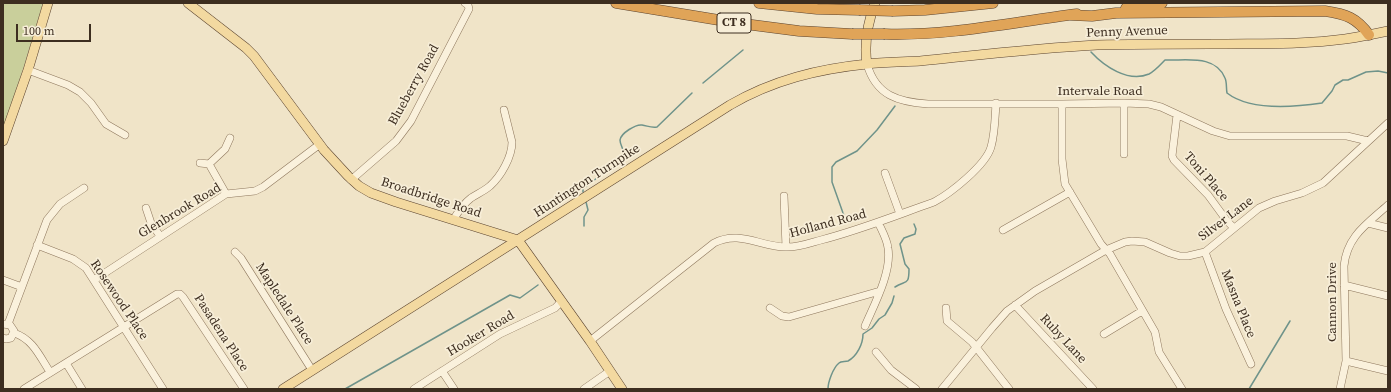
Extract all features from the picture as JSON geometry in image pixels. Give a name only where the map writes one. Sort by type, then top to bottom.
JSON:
[{"type":"highway","name":"CT 8","points":[[616,3],[737,23],[798,31],[852,34],[932,34],[1162,3]]},
{"type":"highway","name":"CT 8","points":[[759,3],[811,8],[893,11],[925,10],[993,3]]},
{"type":"highway","points":[[973,6],[984,3]]},
{"type":"highway","points":[[1070,15],[1092,16],[1116,13],[1322,11],[1344,15],[1354,19],[1362,25],[1369,35]]},
{"type":"main road","points":[[3,141],[28,70],[48,3]]},
{"type":"main road","name":"Broadbridge Road","points":[[188,3],[246,48],[320,144],[351,180],[364,189],[381,197],[518,240]]},
{"type":"main road","points":[[867,64],[866,47],[870,21],[875,3]]},
{"type":"main road","name":"Penny Avenue","points":[[867,64],[1096,46],[1261,44],[1345,39],[1388,31]]},
{"type":"main road","name":"Huntington Turnpike","points":[[283,389],[730,105],[777,82],[800,75],[827,69],[867,64]]},
{"type":"main road","points":[[518,240],[590,340],[622,389]]},
{"type":"street","name":"Blueberry Road","points":[[351,180],[396,141],[411,121],[467,6]]},
{"type":"street","name":"Intervale Road","points":[[867,64],[877,85],[887,93],[900,100],[908,102],[928,104],[1124,103],[1155,105],[1213,131],[1230,136],[1347,136],[1368,141]]},
{"type":"street","points":[[28,70],[68,85],[80,92],[91,103],[106,124],[125,135]]},
{"type":"street","points":[[878,222],[942,198],[980,166],[991,148],[996,103]]},
{"type":"street","points":[[1124,103],[1124,154]]},
{"type":"street","points":[[1062,104],[1062,159],[1066,184],[1157,335],[1159,352],[1182,389]]},
{"type":"street","points":[[453,220],[462,206],[490,186],[507,162],[512,147],[512,142],[504,110]]},
{"type":"street","name":"Toni Place","points":[[1177,115],[1172,156],[1174,160],[1208,195],[1234,228]]},
{"type":"street","name":"Silver Lane","points":[[942,389],[992,328],[1015,306],[1035,291],[1106,250],[1125,242],[1145,242],[1180,256],[1205,252],[1259,208],[1302,193],[1317,186],[1334,174],[1388,123]]},
{"type":"street","points":[[209,164],[224,149],[230,138]]},
{"type":"street","name":"Glenbrook Road","points":[[94,280],[226,194],[255,191],[264,187],[320,144]]},
{"type":"street","points":[[200,163],[209,164]]},
{"type":"street","points":[[209,164],[226,194]]},
{"type":"street","points":[[885,173],[900,214]]},
{"type":"street","points":[[3,338],[9,339],[14,333],[14,328],[6,324],[22,287],[44,226],[60,204],[84,188]]},
{"type":"street","points":[[1003,230],[1070,192]]},
{"type":"street","points":[[784,196],[786,247]]},
{"type":"street","name":"Cannon Drive","points":[[1340,389],[1346,362],[1344,286],[1346,254],[1355,236],[1388,205]]},
{"type":"street","points":[[146,208],[151,223],[160,236]]},
{"type":"street","name":"Holland Road","points":[[590,340],[722,239],[736,237],[756,243],[786,247],[803,245],[834,237],[878,222],[888,249],[886,272],[880,291],[865,326]]},
{"type":"street","points":[[1368,223],[1388,228]]},
{"type":"street","name":"Rosewood Place","points":[[37,245],[80,262],[86,268],[163,389]]},
{"type":"street","name":"Mapledale Place","points":[[235,252],[241,258],[312,370]]},
{"type":"street","name":"Masna Place","points":[[1205,252],[1226,309],[1251,364]]},
{"type":"street","points":[[3,280],[22,287]]},
{"type":"street","points":[[1344,286],[1388,296]]},
{"type":"street","points":[[770,308],[782,316],[789,317],[880,291]]},
{"type":"street","name":"Pasadena Place","points":[[123,327],[177,294],[183,297],[244,389]]},
{"type":"street","name":"Hooker Road","points":[[414,389],[500,334],[555,308],[562,301]]},
{"type":"street","name":"Ruby Lane","points":[[1015,306],[1094,389]]},
{"type":"street","points":[[946,308],[948,321],[972,342],[1009,389]]},
{"type":"street","points":[[1104,334],[1142,311]]},
{"type":"street","points":[[24,389],[123,327]]},
{"type":"street","points":[[14,333],[22,336],[31,343],[50,372]]},
{"type":"street","points":[[876,352],[891,370],[916,389]]},
{"type":"street","points":[[1346,362],[1388,371]]},
{"type":"street","points":[[66,363],[82,389]]},
{"type":"street","points":[[442,371],[454,389]]},
{"type":"street","points":[[584,389],[610,371]]},
{"type":"green space","points":[[3,3],[43,3],[3,129]]},
{"type":"waterway","points":[[703,83],[743,50]]},
{"type":"waterway","points":[[1091,52],[1103,63],[1117,72],[1133,76],[1149,74],[1165,60],[1199,60],[1207,62],[1220,70],[1226,80],[1227,93],[1248,103],[1273,106],[1299,106],[1322,103],[1335,85],[1343,80],[1348,80],[1366,72],[1378,71],[1388,73]]},
{"type":"waterway","points":[[583,192],[583,189],[607,170],[613,169],[624,161],[624,151],[620,140],[626,132],[639,125],[657,127],[692,93]]},
{"type":"waterway","points":[[849,218],[845,217],[843,213],[832,182],[832,167],[836,162],[857,151],[877,130],[895,106]]},
{"type":"waterway","points":[[584,226],[584,217],[588,210],[586,202]]},
{"type":"waterway","points":[[895,287],[906,282],[908,278],[909,269],[905,264],[900,244],[904,238],[915,234],[916,229],[914,224]]},
{"type":"waterway","points":[[345,389],[510,295],[520,298],[538,285]]},
{"type":"waterway","points":[[828,389],[831,375],[837,365],[841,362],[848,361],[857,353],[861,346],[863,334],[872,328],[879,319],[885,315],[894,296]]},
{"type":"waterway","points":[[1249,389],[1290,321]]}]
